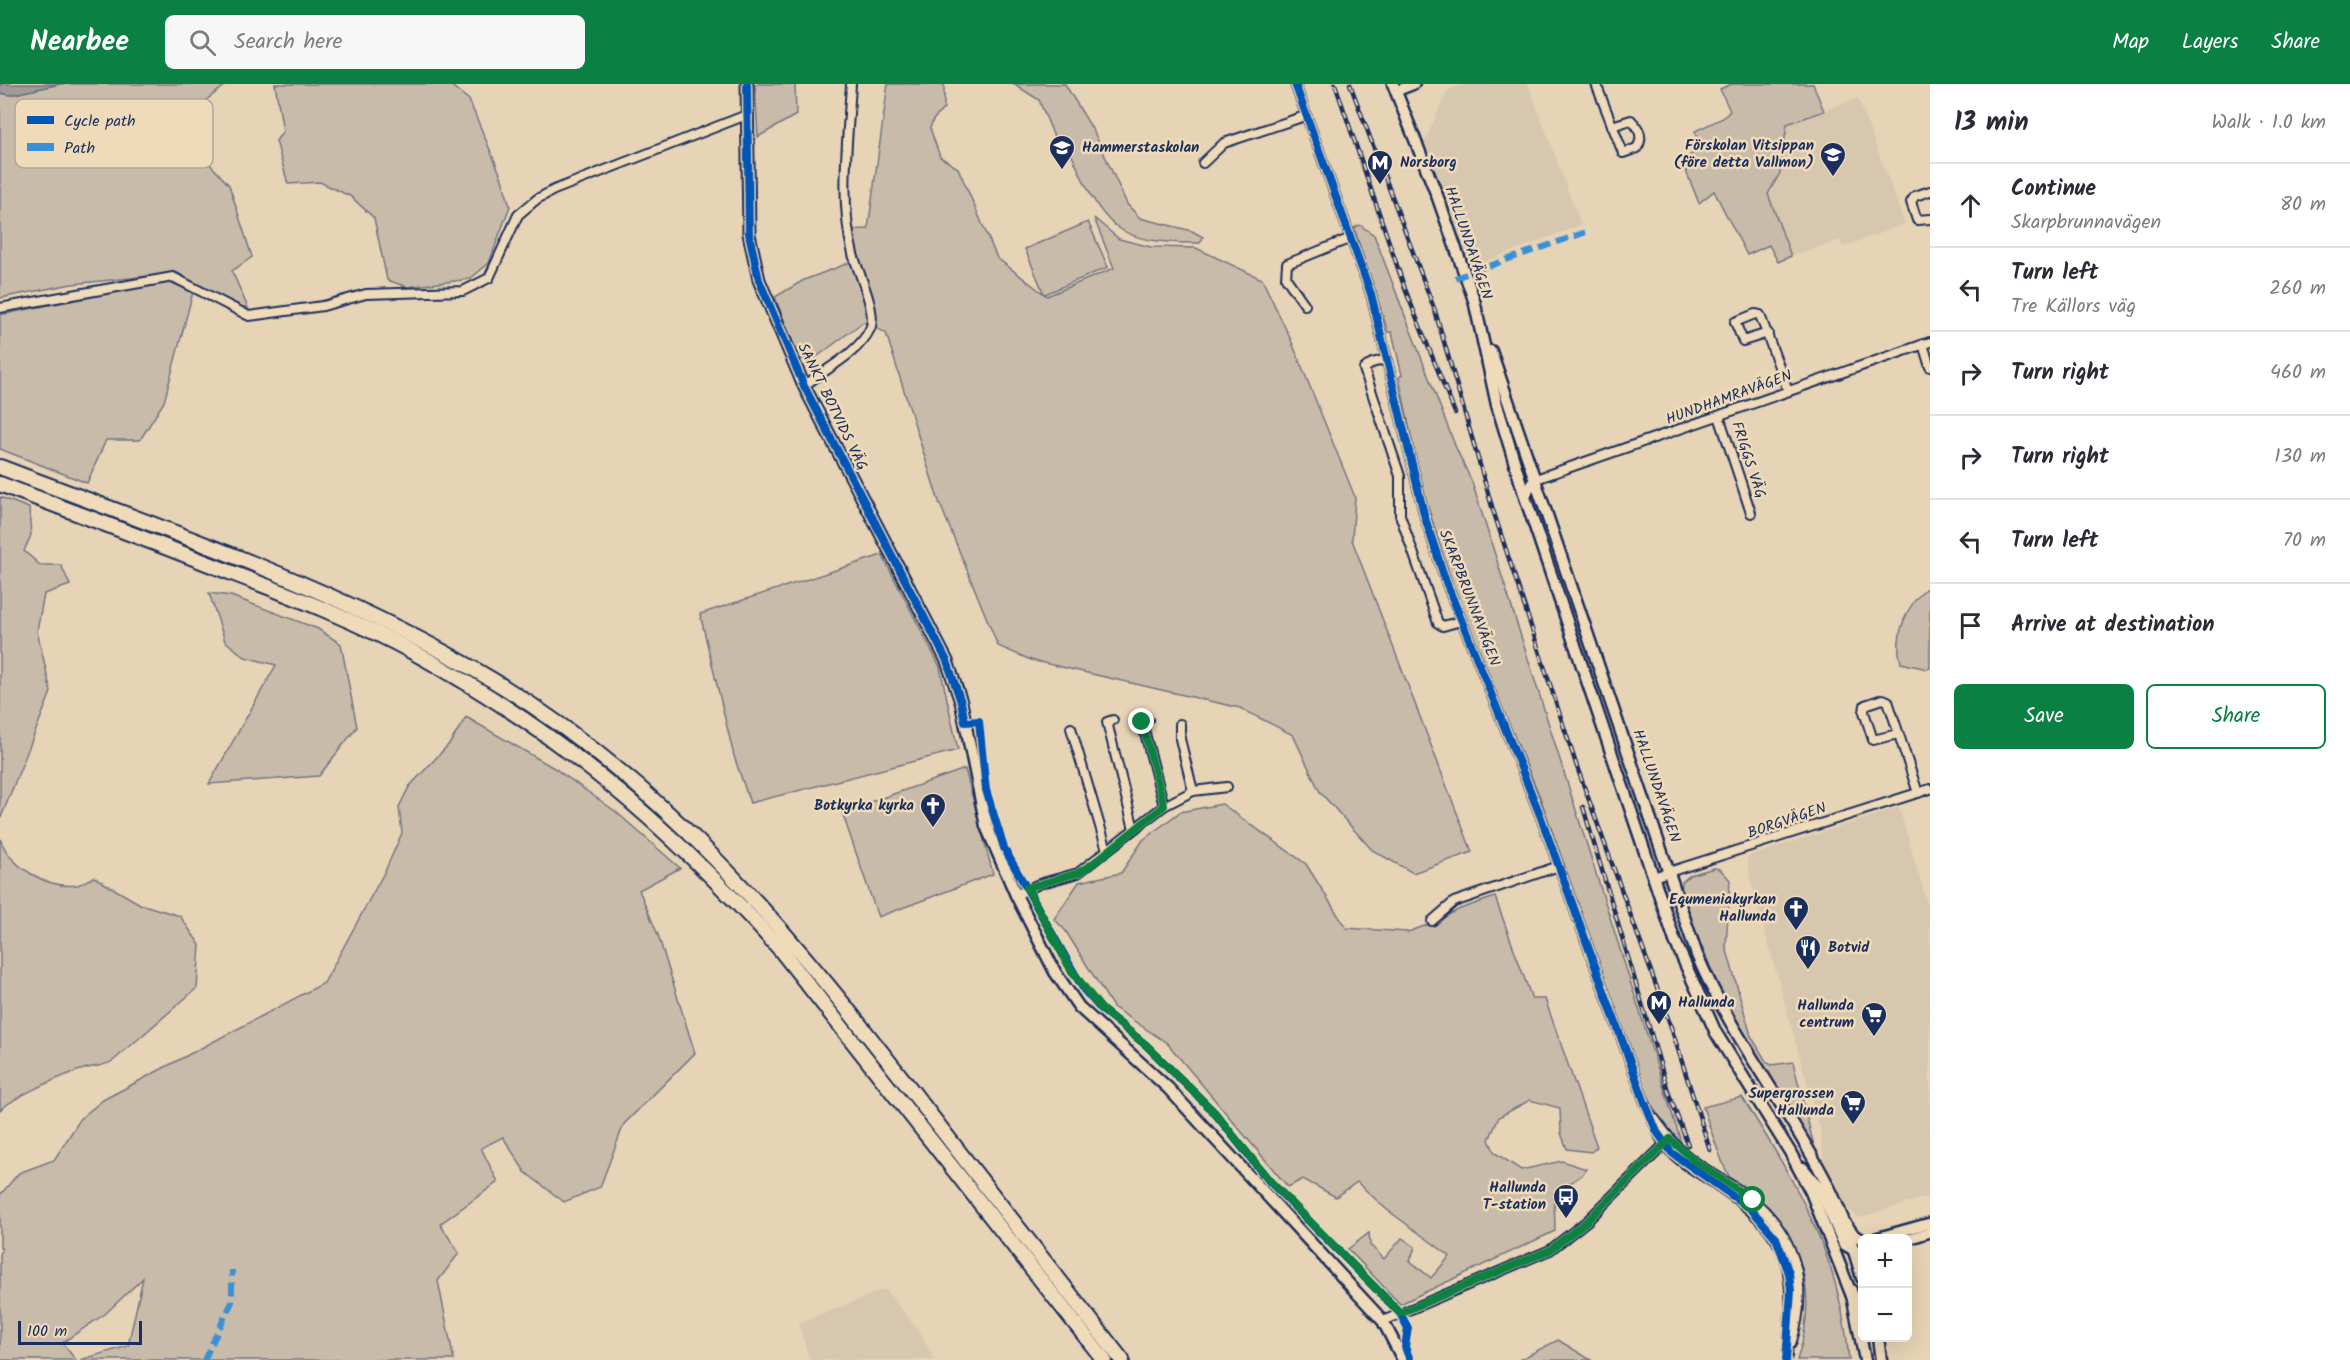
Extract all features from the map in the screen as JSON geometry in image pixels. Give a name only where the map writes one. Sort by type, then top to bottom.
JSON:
[{"type":"highway","points":[[0,467],[299,582],[383,620],[496,683],[565,729],[625,774],[697,838],[790,938],[1122,1360]]},
{"type":"highway","points":[[0,484],[184,554],[357,624],[414,652],[487,695],[556,740],[606,779],[679,843],[779,948],[1104,1360]]},
{"type":"main road","name":"SANKT BOTVIDS VÄG","points":[[747,84],[748,215],[759,280],[804,386],[947,661],[961,702],[986,826],[1016,895],[1055,972],[1079,1007],[1168,1088],[1383,1321],[1403,1360]]},
{"type":"main road","name":"HALLUNDAVÄGEN","points":[[1395,88],[1438,198],[1536,479],[1697,955],[1722,1010],[1820,1170],[1858,1244]]},
{"type":"main road","name":"HALLUNDAVÄGEN","points":[[1476,311],[1497,405],[1516,469],[1675,941],[1701,1004],[1731,1060],[1790,1152],[1823,1218],[1852,1296]]},
{"type":"main road","name":"HALLUNDAVÄGEN","points":[[1790,1152],[1819,1188],[1844,1244],[1858,1248]]},
{"type":"main road","name":"HALLUNDAVÄGEN","points":[[1858,1251],[1848,1265],[1864,1360]]},
{"type":"main road","points":[[1879,1342],[1881,1360]]},
{"type":"street","points":[[804,386],[832,367],[862,340],[872,322],[872,311],[852,252],[847,206],[851,84]]},
{"type":"street","name":"SKARPBRUNNAVÄGEN","points":[[1295,84],[1371,294],[1425,518],[1461,621],[1559,866],[1649,1112],[1680,1161],[1751,1209],[1765,1222],[1776,1238],[1789,1273],[1791,1291],[1787,1359]]},
{"type":"street","points":[[1395,88],[1414,84]]},
{"type":"street","points":[[1596,84],[1612,126],[1623,153],[1637,147],[1641,140],[1640,132],[1631,120],[1612,126]]},
{"type":"street","points":[[0,308],[173,277],[249,316],[323,306],[366,294],[463,291],[489,278],[519,215],[537,199],[554,190],[749,114]]},
{"type":"street","points":[[1203,163],[1224,143],[1305,116]]},
{"type":"street","points":[[1930,191],[1915,196],[1911,202],[1917,220],[1930,219]]},
{"type":"street","points":[[1305,305],[1286,278],[1287,264],[1351,238]]},
{"type":"street","points":[[1768,333],[1743,341],[1735,326],[1738,320],[1755,314],[1760,315],[1768,333],[1788,391]]},
{"type":"street","points":[[1927,343],[1930,367]]},
{"type":"street","name":"HUNDHAMRAVÄGEN","points":[[1536,479],[1927,343]]},
{"type":"street","name":"SKARPBRUNNAVÄGEN","points":[[1388,359],[1372,363],[1364,369],[1400,476],[1400,515],[1438,623],[1443,626],[1461,621]]},
{"type":"street","name":"FRIGGS VÄG","points":[[1719,416],[1751,513]]},
{"type":"street","points":[[1516,469],[1529,478],[1536,479]]},
{"type":"street","points":[[1526,500],[1531,483],[1536,479]]},
{"type":"street","points":[[1898,734],[1873,740],[1864,712],[1865,705],[1883,699],[1888,701],[1918,793]]},
{"type":"street","points":[[1113,720],[1107,722],[1134,829]]},
{"type":"street","points":[[1148,720],[1142,722],[1164,806]]},
{"type":"street","points":[[1180,724],[1180,739],[1194,791]]},
{"type":"street","points":[[1071,728],[1107,850]]},
{"type":"street","points":[[1016,895],[1039,884],[1078,873],[1164,806],[1194,791],[1227,787]]},
{"type":"street","name":"BORGVÄGEN","points":[[1653,877],[1930,789]]},
{"type":"street","points":[[1432,921],[1454,902],[1559,866]]},
{"type":"street","points":[[1383,1321],[1550,1250],[1587,1221],[1667,1142]]},
{"type":"street","points":[[1839,1208],[1850,1230],[1858,1236]]},
{"type":"street","points":[[1893,1234],[1930,1223]]},
{"type":"street","points":[[1912,1238],[1930,1233]]},
{"type":"shaded area","points":[[0,84],[60,84],[10,95],[0,93]]},
{"type":"shaded area","points":[[60,84],[227,84],[208,99],[15,99],[15,168],[213,168],[229,185],[252,257],[232,271],[248,308],[227,303],[178,273],[72,284],[0,298],[0,93],[10,95]]},
{"type":"shaded area","points":[[275,84],[449,84],[469,100],[501,176],[510,206],[489,263],[470,279],[407,287],[387,280],[374,218],[350,196],[320,182],[288,184],[276,141],[283,131]]},
{"type":"shaded area","points":[[755,84],[795,84],[796,115],[758,137]]},
{"type":"shaded area","points":[[888,84],[944,84],[944,108],[933,120],[930,128],[940,157],[958,168],[997,258],[1044,294],[1025,249],[1088,222],[1108,267],[1045,294],[1047,296],[1114,268],[1094,218],[1119,239],[1151,247],[1196,248],[1262,279],[1291,340],[1355,497],[1352,540],[1472,852],[1413,873],[1372,850],[1320,792],[1293,735],[1240,708],[1031,660],[998,646],[938,499],[886,333],[863,322],[810,362],[799,358],[775,297],[804,280],[849,263],[846,230],[868,229]]},
{"type":"shaded area","points":[[1014,84],[1065,84],[1094,132],[1127,204],[1140,218],[1192,231],[1203,237],[1200,243],[1148,240],[1115,226],[1092,197],[1070,151],[1061,154],[1039,100]]},
{"type":"shaded area","points":[[1464,84],[1528,84],[1581,225],[1468,268],[1424,144],[1447,91]]},
{"type":"shaded area","points":[[1732,84],[1813,84],[1824,111],[1787,124],[1780,173],[1768,194],[1791,256],[1778,262],[1769,245],[1747,255],[1714,191],[1699,203],[1682,161],[1702,147],[1695,131],[1723,118],[1730,111],[1720,89]]},
{"type":"shaded area","name":"Förskolan Vitsippan (före detta Vallmon)","points":[[1858,98],[1905,224],[1843,247],[1840,240],[1791,256],[1768,194],[1776,182],[1787,124]]},
{"type":"shaded area","points":[[1360,225],[1374,235],[1456,448],[1472,482],[1682,1145],[1655,1111],[1641,1080],[1540,797],[1462,615],[1421,485],[1399,377],[1402,375],[1392,332],[1388,332],[1354,228]]},
{"type":"shaded area","points":[[157,283],[172,283],[193,292],[164,402],[140,440],[106,440],[87,483],[0,449],[0,315]]},
{"type":"shaded area","points":[[0,497],[29,508],[31,535],[24,551],[40,565],[61,565],[70,585],[44,594],[37,631],[51,692],[0,820]]},
{"type":"shaded area","points":[[882,555],[940,667],[958,750],[750,803],[734,756],[700,614]]},
{"type":"shaded area","points":[[1930,585],[1930,668],[1927,669],[1901,663],[1899,642],[1909,610]]},
{"type":"shaded area","points":[[209,593],[231,596],[318,629],[341,644],[357,727],[319,776],[209,784],[276,665],[245,657],[225,641]]},
{"type":"shaded area","points":[[466,717],[554,768],[615,811],[680,868],[639,890],[658,935],[695,1053],[624,1124],[600,1187],[564,1202],[525,1172],[503,1137],[481,1148],[498,1182],[440,1224],[459,1253],[438,1281],[454,1360],[80,1360],[128,1346],[143,1278],[105,1314],[62,1343],[76,1360],[0,1360],[0,1255],[2,1249],[0,1248],[0,1195],[19,1173],[54,1160],[81,1118],[103,1100],[324,983],[386,869],[402,833],[399,807],[409,787],[450,743]]},
{"type":"shaded area","points":[[965,769],[993,874],[878,917],[842,812]]},
{"type":"shaded area","points":[[1222,804],[1306,864],[1346,928],[1408,932],[1433,923],[1460,909],[1495,897],[1532,999],[1545,999],[1597,1147],[1591,1152],[1567,1149],[1561,1133],[1560,1108],[1530,1100],[1499,1117],[1489,1140],[1495,1153],[1521,1170],[1562,1161],[1586,1169],[1582,1175],[1554,1194],[1555,1231],[1400,1304],[1348,1249],[1369,1233],[1370,1245],[1384,1259],[1402,1238],[1415,1247],[1410,1261],[1431,1278],[1450,1256],[1386,1209],[1357,1182],[1336,1197],[1303,1179],[1288,1187],[1167,1043],[1113,1007],[1065,930],[1054,919],[1079,882],[1121,873],[1143,840],[1180,812]]},
{"type":"shaded area","points":[[1899,807],[1930,913],[1930,1196],[1859,1218],[1843,1206],[1825,1168],[1820,1130],[1750,878],[1747,857]]},
{"type":"shaded area","points":[[0,838],[12,858],[20,866],[42,879],[65,885],[79,884],[94,877],[140,904],[180,916],[200,945],[197,988],[114,1060],[54,1080],[0,1110]]},
{"type":"shaded area","points":[[1714,868],[1720,869],[1730,880],[1726,947],[1751,1036],[1767,1063],[1772,1065],[1793,1062],[1814,1146],[1729,1011],[1681,897],[1682,882],[1690,875]]},
{"type":"shaded area","points":[[1742,1097],[1780,1160],[1813,1222],[1837,1288],[1849,1360],[1797,1360],[1803,1340],[1807,1301],[1800,1263],[1793,1245],[1770,1211],[1731,1179],[1720,1156],[1703,1107]]},
{"type":"shaded area","points":[[885,1289],[918,1330],[935,1360],[810,1360],[798,1323]]},
{"type":"shaded area","points":[[1558,1340],[1591,1360],[1519,1360]]},
{"type":"railway","points":[[1335,84],[1405,289],[1455,413]]},
{"type":"railway","points":[[1350,84],[1435,311],[1493,510],[1577,767],[1670,1024],[1710,1150]]},
{"type":"railway","points":[[1583,807],[1669,1094],[1688,1145]]},
{"type":"marked path","points":[[1455,278],[1589,231]]},
{"type":"marked path","points":[[204,1360],[232,1302],[232,1270]]},
{"type":"cycle path","points":[[747,84],[749,234],[759,280],[804,386],[947,661],[961,702],[965,722],[979,721],[986,790],[1004,848],[1084,990],[1101,1009],[1146,1045],[1214,1112],[1269,1181],[1400,1313],[1408,1328],[1405,1347],[1410,1360]]},
{"type":"cycle path","points":[[1295,84],[1371,294],[1425,518],[1446,582],[1540,815],[1645,1103],[1657,1132],[1672,1153],[1751,1209],[1776,1238],[1789,1273],[1791,1291],[1786,1360]]},
{"type":"place","name":"Hammerstaskolan","points":[[1062,171]]},
{"type":"place","name":"Förskolan Vitsippan (före detta Vallmon)","points":[[1833,178]]},
{"type":"place","name":"Norsborg","points":[[1380,186]]},
{"type":"place","name":"Botkyrka kyrka","points":[[933,829]]},
{"type":"place","name":"Equmeniakyrkan Hallunda","points":[[1796,932]]},
{"type":"place","name":"Botvid","points":[[1808,971]]},
{"type":"place","name":"Hallunda","points":[[1659,1026]]},
{"type":"place","name":"Hallunda centrum","points":[[1874,1038]]},
{"type":"place","name":"Supergrossen Hallunda","points":[[1853,1126]]},
{"type":"place","name":"Hallunda T-station","points":[[1566,1220]]},
{"type":"route","points":[[1142,722],[1164,806],[1078,873],[1027,888],[1084,990],[1101,1009],[1146,1045],[1214,1112],[1269,1180],[1400,1313],[1550,1250],[1587,1221],[1670,1139],[1685,1154],[1753,1200]]}]
